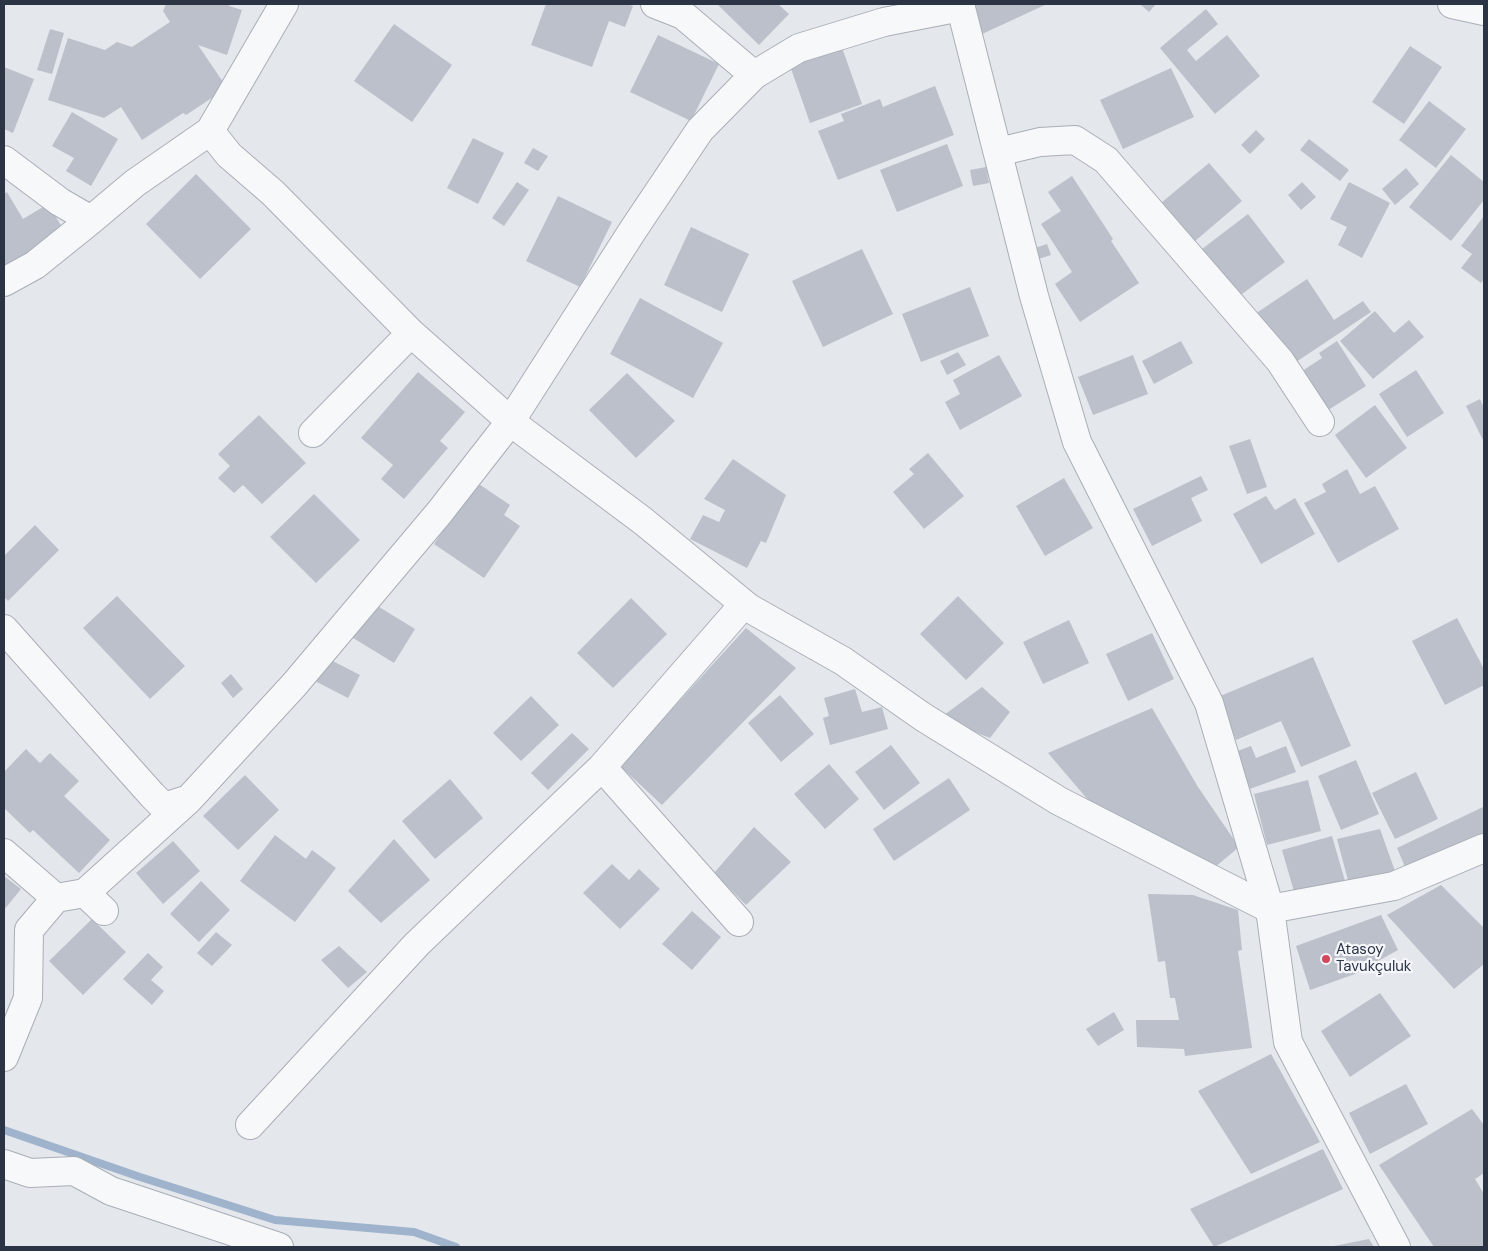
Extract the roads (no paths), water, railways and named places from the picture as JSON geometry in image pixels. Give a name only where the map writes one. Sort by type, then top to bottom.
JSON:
[{"type":"street","points":[[4,282],[35,266],[134,183],[210,131],[284,4]]},
{"type":"street","points":[[655,4],[683,15],[754,75]]},
{"type":"street","points":[[1452,4],[1484,11]]},
{"type":"street","points":[[4,853],[56,898],[95,902],[294,685],[439,513],[510,422],[633,230],[700,130],[754,75],[799,48],[884,22],[960,5],[1034,296],[1077,442],[1209,703],[1270,909],[1288,1042],[1396,1247]]},
{"type":"street","points":[[210,131],[229,155],[273,193],[411,333],[510,422],[643,521],[744,604],[843,662],[923,717],[1059,801],[1270,909],[1394,886],[1484,848]]},
{"type":"street","points":[[998,152],[1040,142],[1075,140],[1106,160],[1280,361],[1320,422]]},
{"type":"street","points":[[4,160],[60,202],[91,220]]},
{"type":"street","points":[[314,433],[411,333]]},
{"type":"street","points":[[250,1125],[417,944],[602,767],[744,604]]},
{"type":"street","points":[[4,629],[152,795],[164,806],[189,799]]},
{"type":"street","points":[[602,767],[739,922]]},
{"type":"street","points":[[4,1057],[28,998],[29,930],[56,898]]},
{"type":"street","points":[[4,1164],[30,1173],[74,1171],[111,1191],[279,1247]]},
{"type":"waterway","points":[[4,1130],[140,1177],[275,1220],[414,1232],[456,1247]]},
{"type":"place","name":"Atasoy Tavukçuluk","points":[[1326,959]]}]
